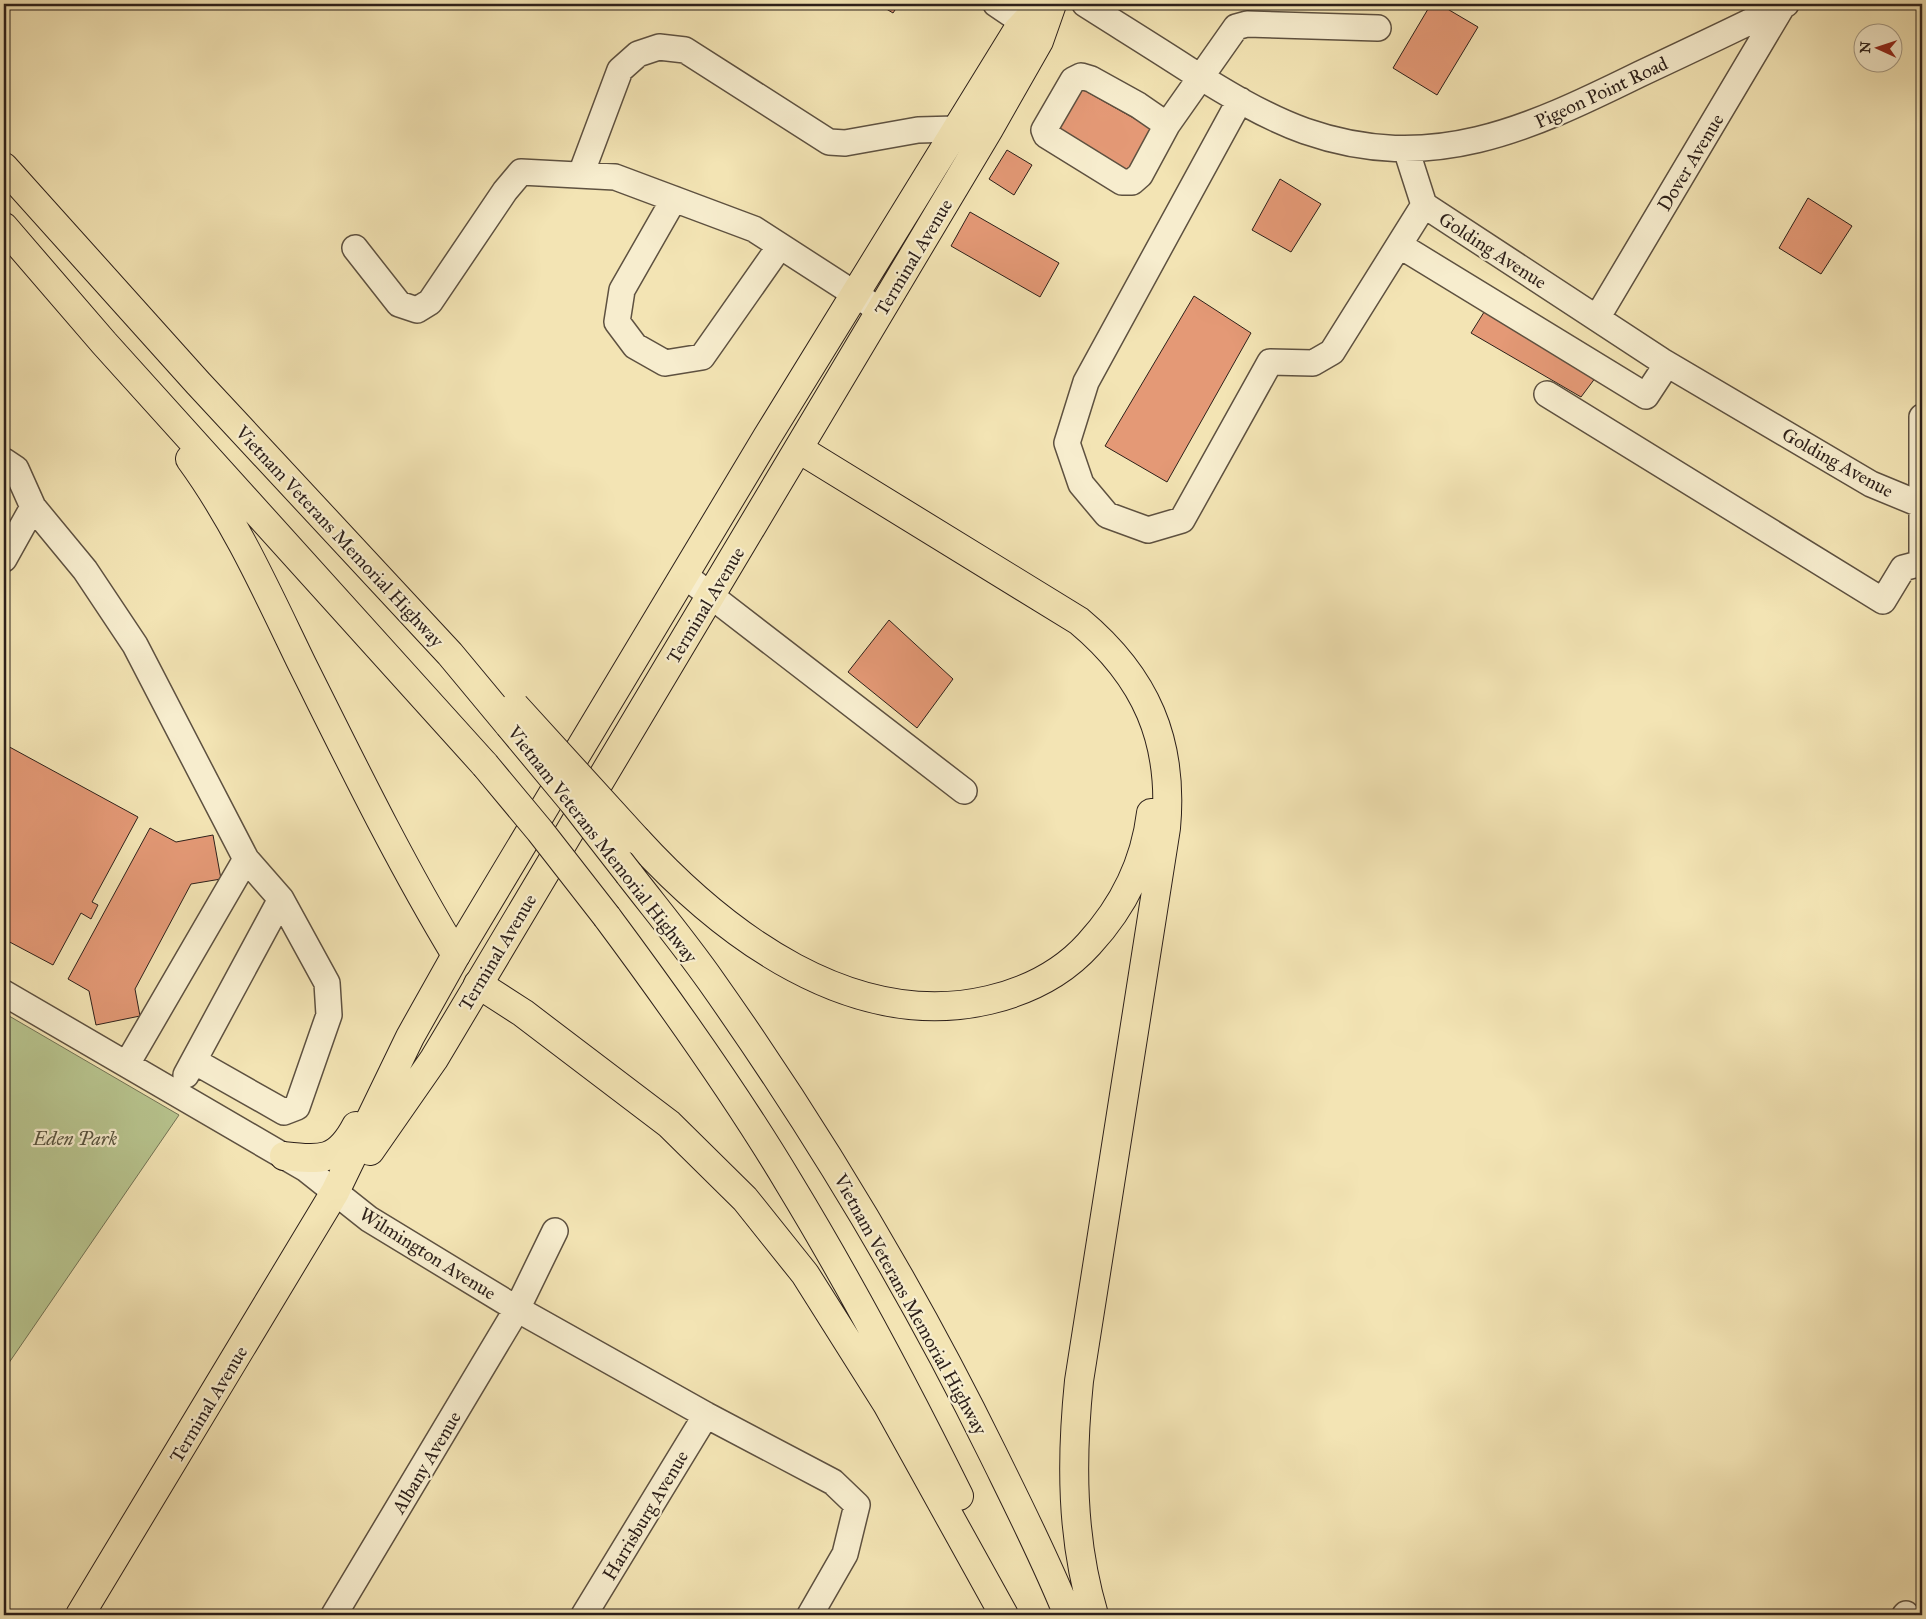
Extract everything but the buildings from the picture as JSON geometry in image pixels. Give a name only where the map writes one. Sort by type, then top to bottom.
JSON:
[{"type":"main road","name":"Terminal Avenue","points":[[81,1613],[335,1192],[410,1037],[456,955],[766,437],[854,294],[1017,31],[1043,4]]},
{"type":"main road","name":"Terminal Avenue","points":[[335,1192],[363,1161],[434,1059],[1007,97],[1039,41],[1052,4]]},
{"type":"main road","name":"Vietnam Veterans Memorial Highway","points":[[4,167],[198,383],[450,654],[512,716],[573,802],[710,980],[836,1169],[888,1255],[972,1409],[1068,1615]]},
{"type":"main road","points":[[4,227],[104,343],[485,765],[540,831],[607,917],[703,1051],[789,1182],[858,1300],[946,1470],[1012,1615]]},
{"type":"main road","points":[[104,343],[209,485],[227,515],[258,572],[356,774],[433,917],[456,955],[478,984],[523,1013],[669,1124],[746,1198],[805,1274],[888,1404],[1004,1615]]},
{"type":"main road","points":[[512,716],[674,878],[708,909],[783,961],[823,981],[862,995],[901,1004],[921,1006],[960,1005],[985,1001],[1018,992],[1054,974],[1082,952],[1097,936],[1120,902],[1138,869],[1144,850],[1150,814],[1151,795],[1148,763],[1135,719],[1118,686],[1107,671],[1079,644],[1050,622],[766,437]]},
{"type":"main road","points":[[794,456],[1079,621],[1113,652],[1132,677],[1149,708],[1161,742],[1167,776],[1166,828],[1079,1381],[1074,1434],[1074,1498],[1077,1530],[1085,1581],[1094,1615]]},
{"type":"main road","points":[[284,1156],[315,1159],[336,1152],[348,1142],[389,1064],[410,1037]]},
{"type":"street","points":[[996,4],[1024,23]]},
{"type":"street","points":[[1085,4],[1201,77],[1277,120],[1304,131],[1341,142],[1406,149]]},
{"type":"street","name":"Pigeon Point Road","points":[[1406,149],[1441,147],[1484,140],[1524,127],[1576,106],[1785,4]]},
{"type":"street","name":"Dover Avenue","points":[[1597,318],[1785,4]]},
{"type":"street","points":[[1166,125],[1130,101],[1082,76],[1073,80],[1044,130],[1046,135],[1122,182],[1132,182],[1140,175],[1166,125],[1236,27],[1247,24],[1378,28]]},
{"type":"street","points":[[581,174],[620,70],[638,54],[659,47],[685,50],[828,142],[845,144],[918,130],[956,129]]},
{"type":"street","points":[[1240,100],[1086,382],[1067,443],[1081,484],[1107,514],[1148,530],[1182,520],[1270,362],[1313,363],[1332,352],[1424,204]]},
{"type":"street","name":"Golding Avenue","points":[[1406,149],[1424,204],[1667,364],[1871,484],[1922,505]]},
{"type":"street","points":[[355,248],[399,304],[417,310],[430,302],[505,191],[521,172],[615,177],[754,229],[881,311]]},
{"type":"street","points":[[674,199],[622,290],[617,322],[635,346],[665,363],[702,358],[780,246]]},
{"type":"street","points":[[1399,245],[1646,396],[1667,364]]},
{"type":"street","points":[[1547,394],[1883,602],[1903,568],[1922,563]]},
{"type":"street","points":[[1922,417],[1922,553]]},
{"type":"street","points":[[4,460],[16,469],[33,507],[85,570],[135,645],[246,859],[280,899],[327,984],[329,1015],[297,1107],[284,1112],[194,1061]]},
{"type":"street","points":[[4,559],[33,507]]},
{"type":"street","points":[[684,575],[964,791]]},
{"type":"street","points":[[127,1064],[246,859]]},
{"type":"street","points":[[176,1093],[280,899]]},
{"type":"street","name":"Wilmington Avenue","points":[[4,992],[306,1169],[369,1219],[517,1309],[833,1482],[857,1505],[845,1554],[810,1615]]},
{"type":"street","name":"Albany Avenue","points":[[334,1615],[517,1309],[555,1231]]},
{"type":"street","name":"Harrisburg Avenue","points":[[584,1615],[706,1414]]},
{"type":"green space","name":"Eden Park","points":[[4,1013],[179,1115],[4,1370]]}]
